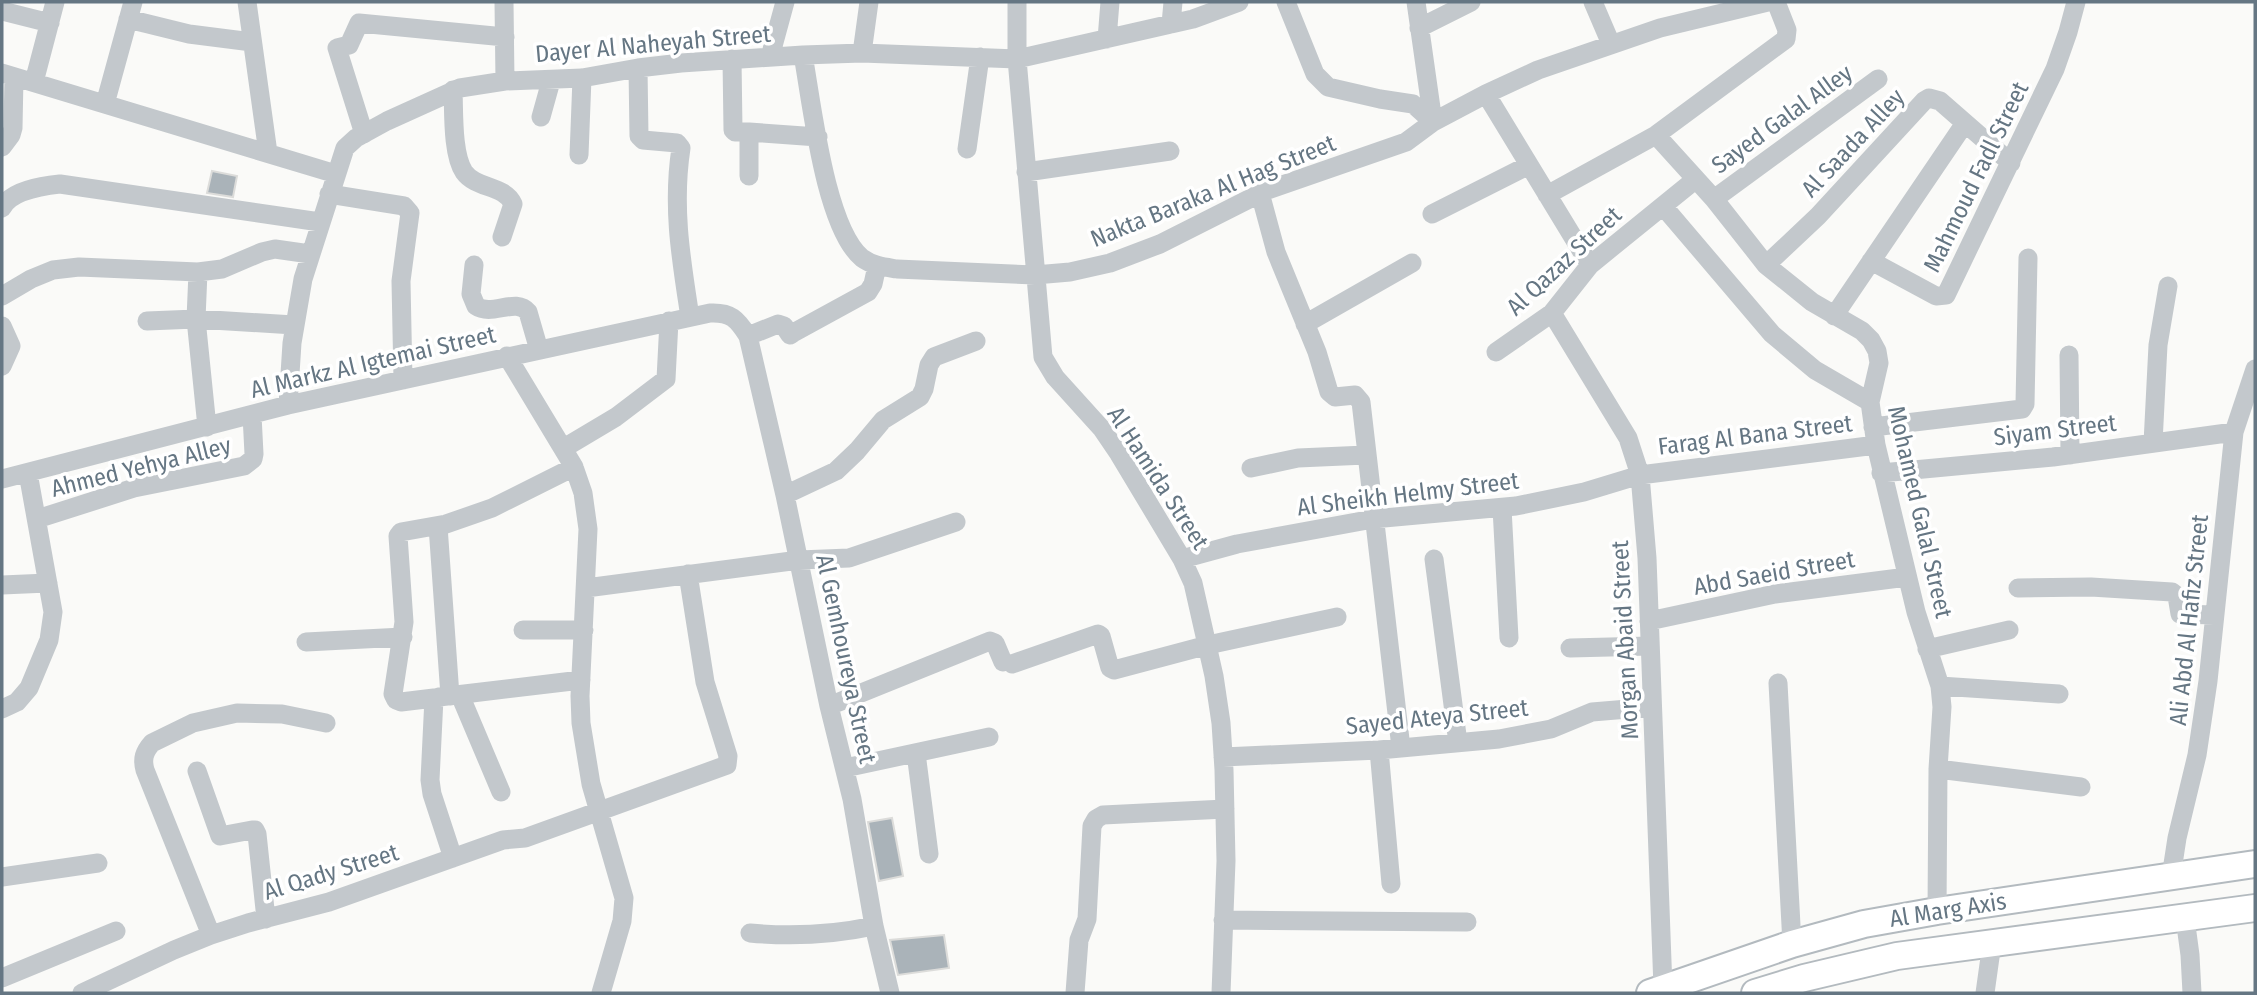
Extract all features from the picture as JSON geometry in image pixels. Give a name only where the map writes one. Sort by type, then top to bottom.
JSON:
[{"type":"main road","name":"Al Marg Axis","points":[[1657,990],[1792,944],[1864,924],[2255,864]]},
{"type":"main road","name":"Al Marg Axis","points":[[1755,993],[1850,966],[1897,956],[2255,908]]},
{"type":"street","points":[[34,82],[55,2]]},
{"type":"street","points":[[247,2],[268,153]]},
{"type":"street","points":[[504,2],[505,81]]},
{"type":"street","points":[[770,57],[785,2]]},
{"type":"street","points":[[862,53],[869,2]]},
{"type":"street","name":"Al Hamida Street","points":[[1017,2],[1017,59],[1043,357],[1047,368],[1102,429],[1182,559],[1193,583],[1208,645],[1221,723],[1225,809],[1226,861],[1221,993]]},
{"type":"street","points":[[1107,39],[1110,2]]},
{"type":"street","points":[[1171,24],[1173,2]]},
{"type":"street","name":"Dayer Al Naheyah Street","points":[[288,405],[295,325],[310,254],[345,148],[364,134],[453,90],[505,81],[551,81],[638,68],[803,55],[862,53],[1017,59],[1194,19],[1238,2]]},
{"type":"street","points":[[1286,2],[1315,74],[1328,87],[1413,104],[1433,122]]},
{"type":"street","points":[[1416,2],[1433,122]]},
{"type":"street","points":[[1419,29],[1471,2]]},
{"type":"street","points":[[1593,2],[1611,44]]},
{"type":"street","name":"Nakta Baraka Al Hag Street","points":[[877,266],[1035,275],[1070,272],[1110,263],[1160,244],[1260,193],[1406,142],[1433,122],[1538,70],[1660,28],[1768,2]]},
{"type":"street","points":[[1547,195],[1657,135],[1786,38],[1787,30],[1776,2]]},
{"type":"street","name":"Mahmoud Fadl Street","points":[[1871,261],[1936,296],[1945,295],[2055,69],[2076,2]]},
{"type":"street","points":[[105,104],[131,10],[190,34],[252,42]]},
{"type":"street","points":[[2,11],[50,23]]},
{"type":"street","points":[[364,134],[337,48],[349,45],[359,23],[505,37]]},
{"type":"street","points":[[748,335],[778,324],[784,326],[790,334],[793,333],[868,292],[873,284],[877,266],[864,260],[854,250],[842,231],[832,203],[803,55]]},
{"type":"street","points":[[967,149],[980,57]]},
{"type":"street","points":[[732,59],[735,132],[818,136]]},
{"type":"street","points":[[638,68],[639,136],[643,140],[677,143],[681,148],[677,229],[690,317]]},
{"type":"street","points":[[2,146],[13,128],[8,75],[336,174]]},
{"type":"street","points":[[579,155],[582,78]]},
{"type":"street","name":"Sayed Galal Alley","points":[[1714,199],[1878,79]]},
{"type":"street","points":[[541,117],[551,81]]},
{"type":"street","points":[[453,90],[456,141],[461,166],[473,181],[507,195],[513,204],[502,237]]},
{"type":"street","points":[[1486,94],[1590,265]]},
{"type":"street","name":"Al Saada Alley","points":[[1766,265],[1818,216],[1924,101],[1934,98],[1940,101],[2011,163]]},
{"type":"street","points":[[1834,316],[1965,122]]},
{"type":"street","points":[[749,132],[749,176]]},
{"type":"street","name":"Mohamed Galal Street","points":[[1657,135],[1714,199],[1766,265],[1812,302],[1862,331],[1877,351],[1879,363],[1870,402],[1874,436],[1907,577],[1940,686],[1942,707],[1938,769],[1937,911]]},
{"type":"street","points":[[1026,172],[1170,151]]},
{"type":"street","points":[[1432,214],[1529,165]]},
{"type":"street","name":"Al Qazaz Street","points":[[1496,352],[1552,313],[1590,265],[1696,179]]},
{"type":"street","points":[[2,219],[5,201],[23,193],[60,184],[320,222]]},
{"type":"street","points":[[1260,193],[1276,252],[1331,395],[1355,395],[1360,399],[1401,748]]},
{"type":"street","points":[[329,194],[404,206],[410,213],[401,281],[403,380]]},
{"type":"street","points":[[1663,206],[1772,334],[1815,370],[1870,402]]},
{"type":"street","points":[[2,296],[31,279],[54,270],[79,267],[198,272],[222,268],[262,252],[275,250],[310,254]]},
{"type":"street","name":"Farag Al Bana Street","points":[[1640,475],[2022,409],[2025,404],[2028,258]]},
{"type":"street","points":[[1305,324],[1412,263]]},
{"type":"street","points":[[474,265],[471,294],[476,306],[488,311],[518,306],[524,308],[528,312],[539,350]]},
{"type":"street","points":[[198,272],[196,319],[207,426]]},
{"type":"street","points":[[2153,443],[2158,345],[2168,286]]},
{"type":"street","name":"Al Markz Al Igtemai Street","points":[[2,479],[288,405],[669,321],[722,312],[736,319],[748,335]]},
{"type":"street","name":"Morgan Abaid Street","points":[[1552,313],[1628,438],[1640,475],[1650,646],[1657,990]]},
{"type":"street","points":[[147,321],[196,319],[295,325]]},
{"type":"street","points":[[564,448],[607,423],[666,379],[669,321]]},
{"type":"street","points":[[2,326],[11,350],[2,366]]},
{"type":"street","name":"Al Gemhoureya Street","points":[[748,335],[829,706],[852,799],[874,926],[890,993]]},
{"type":"street","points":[[785,495],[836,471],[883,420],[920,397],[929,365],[934,358],[976,341]]},
{"type":"street","points":[[2069,355],[2070,455]]},
{"type":"street","points":[[507,356],[574,467],[587,513],[582,723],[585,753],[598,811],[624,898],[622,921],[601,993]]},
{"type":"street","name":"Ali Abd Al Hafiz Street","points":[[2171,877],[2177,838],[2197,755],[2208,681],[2234,432],[2255,369]]},
{"type":"street","points":[[2234,432],[2247,413],[2255,408]]},
{"type":"street","name":"Ahmed Yehya Alley","points":[[37,520],[134,488],[249,464],[254,454],[252,415]]},
{"type":"street","name":"Siyam Street","points":[[1881,473],[2070,455],[2234,432]]},
{"type":"street","points":[[1251,468],[1298,458],[1366,455]]},
{"type":"street","points":[[574,467],[492,508],[438,526],[401,532],[398,536],[404,604],[403,637],[393,691],[394,698],[401,702],[581,680]]},
{"type":"street","points":[[2,709],[17,702],[25,694],[49,640],[53,612],[28,473]]},
{"type":"street","name":"Al Sheikh Helmy Street","points":[[1182,559],[1237,544],[1373,519],[1502,508],[1565,497],[1640,475]]},
{"type":"street","points":[[1502,508],[1509,638]]},
{"type":"street","points":[[586,588],[799,560],[849,558],[956,522]]},
{"type":"street","points":[[438,526],[448,696],[430,780],[453,858]]},
{"type":"street","points":[[1434,559],[1458,743]]},
{"type":"street","name":"Al Qady Street","points":[[82,993],[211,935],[329,902],[503,840],[525,838],[727,765],[729,760],[705,681],[688,574]]},
{"type":"street","name":"Abd Saeid Street","points":[[1649,621],[1775,594],[1907,577]]},
{"type":"street","points":[[2,585],[48,583]]},
{"type":"street","points":[[2018,588],[2091,587],[2172,592],[2177,596],[2180,614],[2214,615]]},
{"type":"street","points":[[829,706],[990,641],[995,643],[1007,663],[1098,634],[1112,670],[1208,645],[1337,617]]},
{"type":"street","points":[[523,630],[584,630]]},
{"type":"street","points":[[1927,649],[2009,630]]},
{"type":"street","points":[[306,642],[403,637]]},
{"type":"street","points":[[1570,648],[1650,646]]},
{"type":"street","points":[[1778,683],[1792,944]]},
{"type":"street","points":[[1940,686],[2059,694]]},
{"type":"street","points":[[448,696],[501,792]]},
{"type":"street","name":"Sayed Ateya Street","points":[[1223,757],[1379,750],[1499,739],[1551,729],[1592,712],[1652,707]]},
{"type":"street","points":[[211,935],[145,770],[144,755],[147,749],[152,743],[193,723],[237,713],[282,713],[326,723]]},
{"type":"street","points":[[845,768],[989,737]]},
{"type":"street","points":[[1379,750],[1391,884]]},
{"type":"street","points":[[916,753],[929,853]]},
{"type":"street","points":[[1938,769],[2081,787]]},
{"type":"street","points":[[197,771],[220,835],[252,830],[257,834],[266,919]]},
{"type":"street","points":[[1075,993],[1079,940],[1087,919],[1092,826],[1096,819],[1103,816],[1225,809]]},
{"type":"street","points":[[2,877],[98,863]]},
{"type":"street","points":[[2185,918],[2192,993]]},
{"type":"street","points":[[1223,920],[1467,922]]},
{"type":"street","points":[[751,933],[813,936],[874,926]]},
{"type":"street","points":[[2,978],[116,931]]},
{"type":"street","points":[[1985,993],[1992,943]]},
{"type":"building","points":[[212,171],[237,176],[233,197],[207,193]]},
{"type":"building","points":[[892,818],[903,876],[879,881],[868,822]]},
{"type":"building","points":[[944,935],[949,968],[898,975],[890,940]]}]
